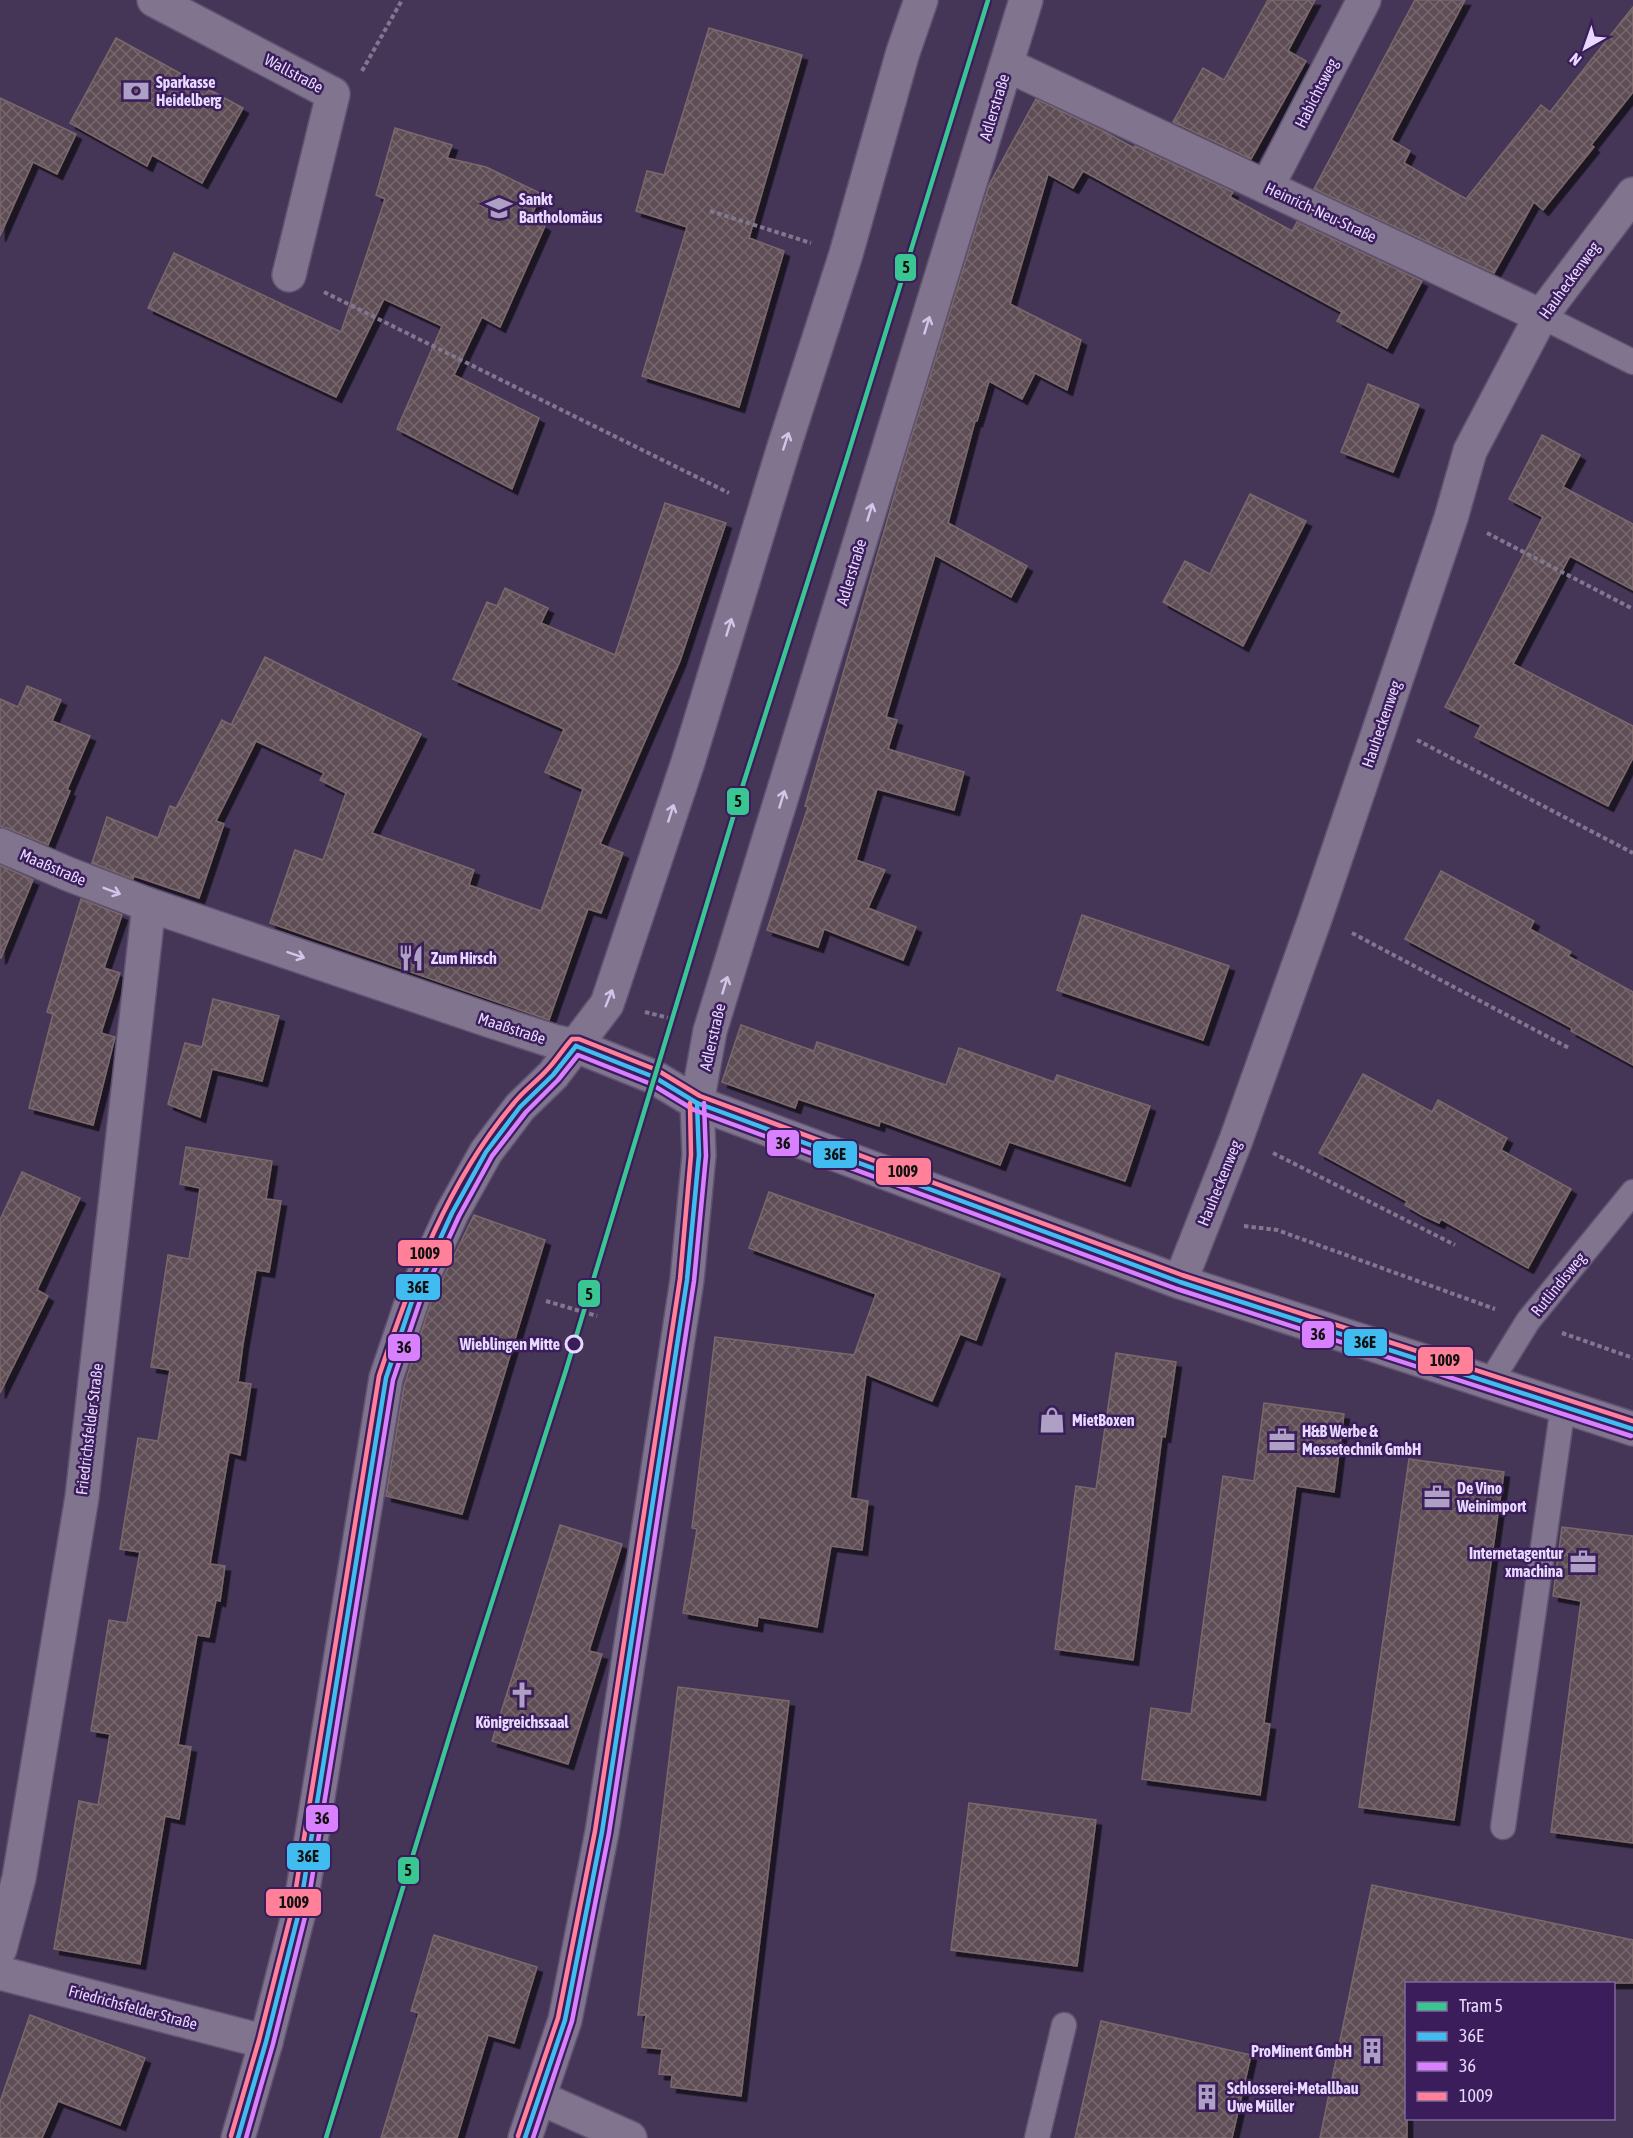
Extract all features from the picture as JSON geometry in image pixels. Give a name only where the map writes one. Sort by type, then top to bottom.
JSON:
[{"type":"street","name":"Wallstraße","points":[[154,0],[333,94],[289,275]]},
{"type":"street","points":[[238,2138],[266,2042],[300,1908],[386,1378],[413,1298],[452,1213],[486,1152],[520,1107],[553,1075],[564,1044],[607,1004],[688,762],[765,508],[846,254],[903,52],[921,0]]},
{"type":"street","name":"Adlerstraße","points":[[525,2138],[565,2020],[602,1832],[687,1280],[699,1155],[698,1103],[711,1031],[1026,0]]},
{"type":"street","name":"Habichtsweg","points":[[1267,187],[1364,0]]},
{"type":"street","name":"Heinrich-Neu-Straße","points":[[1007,65],[1541,316]]},
{"type":"street","name":"Hauheckenweg","points":[[1180,1282],[1236,1140],[1316,916],[1451,518],[1470,451],[1541,316],[1633,194]]},
{"type":"street","name":"Maaßstraße","points":[[0,844],[68,874],[149,905],[564,1044],[654,1077],[698,1103],[1180,1282],[1491,1381],[1633,1429]]},
{"type":"street","name":"Friedrichsfelder Straße","points":[[0,1949],[10,1875],[82,1497],[149,905]]},
{"type":"street","name":"Friedrichsfelder Straße","points":[[0,1973],[266,2042]]},
{"type":"street","points":[[540,2098],[630,2138]]},
{"type":"lane","name":"Heinrich-Neu-Straße","points":[[1541,316],[1633,362]]},
{"type":"lane","name":"Rutlindisweg","points":[[1491,1381],[1528,1321],[1633,1192]]},
{"type":"lane","points":[[1503,1827],[1563,1406]]},
{"type":"lane","points":[[1036,2138],[1064,2025]]},
{"type":"path","points":[[333,94],[362,72],[402,0]]},
{"type":"path","points":[[711,211],[846,254]]},
{"type":"path","points":[[289,275],[730,494],[765,508]]},
{"type":"path","points":[[1451,518],[1466,522],[1633,609]]},
{"type":"path","points":[[1381,723],[1633,853]]},
{"type":"path","points":[[1316,916],[1569,1048]]},
{"type":"path","points":[[607,1004],[650,1013],[711,1031]]},
{"type":"path","points":[[1236,1140],[1253,1142],[1455,1245]]},
{"type":"path","points":[[1206,1213],[1228,1223],[1277,1230],[1633,1358]]},
{"type":"path","points":[[546,1301],[597,1316]]},
{"type":"building","points":[[1268,0],[1315,0],[1288,51],[1306,61],[1251,159],[1173,122],[1203,68],[1224,80]]},
{"type":"building","points":[[1415,0],[1465,0],[1391,140],[1410,151],[1404,163],[1466,199],[1541,105],[1550,112],[1633,7],[1633,92],[1591,145],[1594,147],[1543,210],[1534,202],[1494,273],[1314,189]]},
{"type":"building","points":[[709,28],[802,55],[749,238],[784,251],[739,407],[642,376],[687,227],[636,211],[647,171],[664,175]]},
{"type":"building","points":[[116,38],[243,108],[202,183],[152,155],[147,166],[70,123]]},
{"type":"building","points":[[0,98],[76,134],[57,174],[33,162],[0,236]]},
{"type":"building","points":[[1036,99],[1134,148],[1135,146],[1233,192],[1230,197],[1292,231],[1297,222],[1422,281],[1387,348],[1337,321],[1342,312],[1083,171],[1073,188],[1048,174],[1010,304],[1081,340],[1067,390],[1035,373],[1022,399],[989,381],[977,421],[975,421],[948,523],[1027,566],[1011,597],[935,555],[886,717],[897,720],[888,749],[964,772],[954,810],[877,789],[856,860],[885,870],[868,908],[916,927],[903,960],[824,929],[818,947],[767,930],[808,807],[805,806],[908,448],[989,185]]},
{"type":"building","points":[[395,128],[452,145],[447,158],[486,167],[542,194],[531,216],[545,226],[500,327],[482,317],[454,375],[539,418],[512,489],[397,429],[442,326],[384,299],[336,397],[148,308],[174,253],[341,332],[385,199],[376,195]]},
{"type":"building","points":[[1368,384],[1419,405],[1393,472],[1341,452]]},
{"type":"building","points":[[1542,435],[1580,455],[1563,487],[1633,524],[1633,590],[1570,556],[1513,664],[1633,726],[1633,758],[1608,806],[1475,737],[1481,725],[1445,707],[1543,517],[1509,499]]},
{"type":"building","points":[[1250,494],[1306,521],[1243,646],[1163,602],[1185,561],[1210,574]]},
{"type":"building","points":[[665,503],[726,523],[680,661],[600,844],[623,853],[601,913],[588,909],[549,1020],[270,923],[295,850],[323,860],[346,793],[320,780],[324,773],[256,741],[216,821],[224,824],[199,898],[134,876],[133,879],[92,863],[107,817],[158,838],[170,806],[176,808],[222,720],[231,725],[265,657],[421,734],[372,833],[474,870],[469,885],[541,911],[583,789],[545,772],[564,729],[453,679],[487,602],[497,606],[505,588],[548,608],[541,623],[615,655]]},
{"type":"building","points":[[27,686],[61,700],[52,721],[90,736],[67,790],[70,791],[48,845],[0,827],[0,699],[18,707]]},
{"type":"building","points":[[0,865],[33,880],[1,958],[0,958]]},
{"type":"building","points":[[1441,871],[1534,921],[1530,929],[1571,952],[1568,956],[1633,992],[1633,1065],[1571,1031],[1572,1028],[1405,939]]},
{"type":"building","points":[[81,899],[122,915],[104,968],[120,973],[101,1033],[115,1037],[93,1125],[29,1108],[53,1014],[47,1012]]},
{"type":"building","points":[[1082,915],[1229,966],[1203,1040],[1057,990]]},
{"type":"building","points":[[213,999],[279,1016],[262,1081],[212,1069],[200,1117],[168,1104],[185,1043],[202,1047]]},
{"type":"building","points":[[741,1025],[814,1051],[817,1042],[946,1085],[959,1048],[1054,1082],[1057,1075],[1150,1106],[1125,1181],[1009,1142],[1000,1165],[880,1121],[879,1126],[798,1099],[795,1108],[722,1082]]},
{"type":"building","points":[[1363,1074],[1432,1112],[1438,1100],[1507,1138],[1501,1150],[1571,1189],[1528,1268],[1441,1219],[1439,1223],[1422,1215],[1405,1205],[1407,1201],[1319,1153]]},
{"type":"building","points":[[186,1147],[272,1161],[266,1199],[281,1201],[269,1272],[256,1270],[243,1344],[238,1382],[251,1384],[240,1455],[229,1452],[210,1564],[225,1566],[220,1601],[216,1600],[209,1637],[197,1635],[178,1745],[191,1747],[179,1819],[165,1816],[140,1964],[54,1949],[79,1801],[98,1805],[104,1771],[110,1734],[91,1731],[109,1620],[127,1623],[140,1552],[120,1549],[138,1438],[158,1441],[170,1370],[151,1367],[168,1255],[189,1259],[195,1223],[200,1188],[180,1184]]},
{"type":"building","points":[[22,1172],[80,1198],[37,1290],[48,1296],[0,1393],[0,1220]]},
{"type":"building","points":[[769,1192],[1000,1274],[976,1340],[960,1334],[932,1401],[866,1374],[850,1498],[868,1501],[862,1550],[831,1546],[817,1627],[758,1617],[757,1626],[683,1613],[697,1529],[692,1528],[715,1337],[854,1355],[876,1294],[749,1248]]},
{"type":"building","points":[[474,1215],[545,1240],[462,1514],[386,1496],[404,1386],[430,1305]]},
{"type":"building","points":[[1116,1353],[1176,1362],[1165,1437],[1162,1436],[1133,1660],[1055,1649],[1076,1486],[1096,1489]]},
{"type":"building","points":[[1264,1403],[1344,1414],[1334,1492],[1296,1486],[1264,1723],[1270,1724],[1260,1795],[1142,1779],[1151,1708],[1191,1714],[1223,1476],[1254,1481]]},
{"type":"building","points":[[1409,1459],[1504,1472],[1454,1820],[1359,1807]]},
{"type":"building","points":[[560,1525],[622,1544],[589,1651],[602,1654],[568,1764],[492,1741]]},
{"type":"building","points":[[1562,1527],[1633,1536],[1633,1843],[1551,1832],[1581,1601],[1553,1596]]},
{"type":"building","points":[[678,1687],[789,1701],[741,2096],[671,2087],[672,2075],[659,2074],[662,2049],[642,2047],[646,2015],[638,2015]]},
{"type":"building","points":[[969,1803],[1096,1820],[1077,1966],[951,1950]]},
{"type":"building","name":"ProMinent GmbH","points":[[1372,1885],[1633,1940],[1633,1983],[1405,1982],[1407,2138],[1320,2138]]},
{"type":"building","points":[[434,1935],[537,1967],[514,2043],[488,2035],[457,2138],[381,2138],[419,2013],[411,2011]]},
{"type":"building","points":[[30,2015],[145,2058],[120,2125],[58,2101],[42,2138],[0,2138],[0,2102]]},
{"type":"building","points":[[1101,2021],[1251,2055],[1232,2138],[1075,2138]]},
{"type":"tram line","name":"5","points":[[326,2138],[455,1718],[566,1370],[741,791],[846,461],[988,0]]},
{"type":"transit line","name":"1009","points":[[231,2136],[259,2040],[293,1906],[379,1376],[418,1268],[451,1198],[491,1133],[572,1039],[579,1039],[657,1070],[700,1096],[1182,1275],[1633,1421]]},
{"type":"transit line","name":"36E","points":[[576,1046],[654,1077],[697,1103],[1180,1282],[1633,1429]]},
{"type":"transit line","name":"36E","points":[[238,2138],[266,2042],[300,1908],[386,1378],[413,1298],[452,1213],[486,1152],[520,1107],[553,1075],[576,1046]]},
{"type":"transit line","name":"36","points":[[246,2138],[273,2044],[307,1909],[393,1380],[420,1301],[459,1216],[492,1156],[526,1112],[558,1080],[578,1055],[651,1084],[694,1110],[1177,1289],[1631,1436]]},
{"type":"transit line","name":"1009","points":[[518,2136],[558,2018],[595,1831],[680,1279],[691,1155],[690,1103]]},
{"type":"transit line","name":"36E","points":[[525,2138],[565,2020],[602,1832],[687,1280],[699,1155],[697,1103]]},
{"type":"transit line","name":"36","points":[[533,2138],[572,2021],[609,1833],[694,1281],[706,1156],[704,1103]]},
{"type":"place","name":"Sparkasse Heidelberg","points":[[136,91]]},
{"type":"place","name":"Sankt Bartholomäus","points":[[499,208]]},
{"type":"place","name":"Zum Hirsch","points":[[411,958]]},
{"type":"place","name":"Wieblingen Mitte","points":[[574,1344]]},
{"type":"place","name":"MietBoxen","points":[[1052,1420]]},
{"type":"place","name":"H&B Werbe & Messetechnik GmbH","points":[[1282,1440]]},
{"type":"place","name":"De Vino Weinimport","points":[[1437,1497]]},
{"type":"place","name":"Internetagentur xmachina","points":[[1583,1562]]},
{"type":"place","name":"Königreichssaal","points":[[522,1695]]},
{"type":"place","name":"ProMinent GmbH","points":[[1372,2051]]},
{"type":"place","name":"Schlosserei-Metallbau Uwe Müller","points":[[1207,2097]]}]
